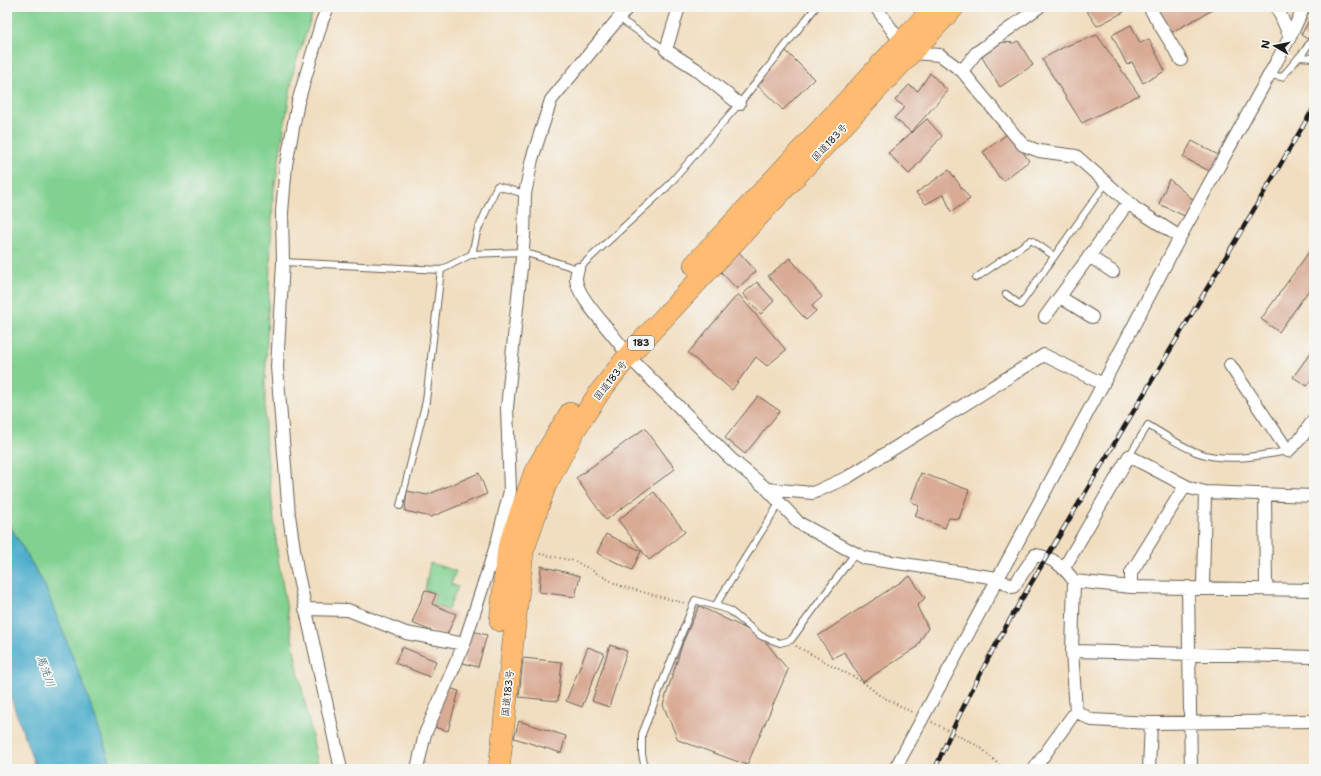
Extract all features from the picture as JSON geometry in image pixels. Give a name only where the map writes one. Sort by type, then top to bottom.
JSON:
[{"type":"highway","name":"国道183号","points":[[906,48],[935,7]]},
{"type":"highway","name":"国道183号","points":[[485,769],[509,548],[545,487],[576,428],[625,350],[906,48],[954,7]]},
{"type":"highway","name":"国道183号","points":[[499,769],[509,548]]},
{"type":"street","points":[[328,7],[322,21],[298,102],[286,165],[282,212],[283,262],[277,367],[289,515],[297,570],[341,769]]},
{"type":"street","points":[[417,769],[425,734],[464,644],[509,548],[510,491],[508,408],[523,252],[525,194],[532,159],[552,100],[620,19],[628,7]]},
{"type":"street","points":[[679,7],[666,50],[696,69],[739,104]]},
{"type":"street","points":[[876,7],[906,48],[940,55],[962,71],[1023,145],[1039,150],[1076,156],[1136,210],[1180,237]]},
{"type":"street","points":[[962,71],[976,53],[1039,7]]},
{"type":"street","points":[[1149,7],[1181,60]]},
{"type":"street","points":[[1277,7],[1290,37]]},
{"type":"street","points":[[895,769],[1103,384],[1180,237],[1290,37],[1304,7]]},
{"type":"street","points":[[1045,317],[1128,203]]},
{"type":"street","points":[[1089,256],[1113,272]]},
{"type":"street","points":[[578,269],[576,279],[584,298],[625,350],[730,458],[767,489],[800,523],[856,552],[864,558],[998,578],[1013,587],[1035,555],[1047,556],[1064,568],[1074,581],[1072,651],[1076,712],[1034,769]]},
{"type":"street","points":[[1060,297],[1092,317]]},
{"type":"street","points":[[767,489],[813,493],[848,477],[1044,355],[1103,384]]},
{"type":"street","points":[[1230,366],[1288,451],[1301,438],[1314,419]]},
{"type":"street","points":[[1064,568],[1129,456],[1185,486],[1205,492],[1314,496]]},
{"type":"street","points":[[1131,587],[1131,573],[1185,486]]},
{"type":"street","points":[[1203,587],[1205,492]]},
{"type":"street","points":[[1265,494],[1266,588]]},
{"type":"street","points":[[1074,581],[1131,587],[1266,588],[1314,590]]},
{"type":"street","points":[[1188,587],[1191,769]]},
{"type":"street","points":[[305,609],[348,610],[406,633],[464,644]]},
{"type":"street","points":[[1072,651],[1314,657]]},
{"type":"street","points":[[1076,712],[1092,720],[1151,723],[1314,721]]},
{"type":"street","points":[[1149,769],[1151,723]]},
{"type":"lane","points":[[283,262],[441,270],[472,254],[523,252],[578,269],[667,187],[739,104],[816,7]]},
{"type":"lane","points":[[620,19],[666,50]]},
{"type":"lane","points":[[1269,75],[1282,77],[1314,36]]},
{"type":"lane","points":[[1299,57],[1314,58]]},
{"type":"lane","points":[[1006,294],[1020,305],[1106,183]]},
{"type":"lane","points":[[472,254],[478,232],[497,186],[525,194]]},
{"type":"lane","points":[[976,278],[1031,240],[1054,256]]},
{"type":"lane","points":[[400,506],[426,401],[441,270]]},
{"type":"lane","points":[[1129,456],[1148,425],[1197,453],[1220,456],[1253,457],[1288,451]]},
{"type":"lane","points":[[715,606],[780,502]]},
{"type":"lane","points":[[645,769],[642,754],[642,734],[695,600],[729,610],[761,636],[780,644],[790,640],[856,552]]},
{"type":"path","points":[[509,548],[575,561],[620,586],[692,605]]},
{"type":"path","points":[[787,641],[866,683],[879,695],[980,747],[1004,769]]},
{"type":"green space","points":[[7,7],[315,7],[294,68],[273,196],[265,383],[265,435],[278,559],[298,671],[319,769],[113,769],[45,586],[7,521]]},
{"type":"green space","points":[[430,563],[456,571],[451,584],[458,587],[448,610],[432,604],[436,594],[425,590]]},
{"type":"water","name":"馬洗川","points":[[7,521],[45,586],[83,683],[113,769],[36,769],[7,687]]},
{"type":"building","points":[[1084,7],[1121,7],[1124,12],[1097,26]]},
{"type":"building","points":[[1156,7],[1218,7],[1170,33]]},
{"type":"building","points":[[1311,17],[1314,19],[1314,36],[1311,41],[1301,35]]},
{"type":"building","points":[[1131,25],[1140,43],[1149,39],[1165,71],[1143,83],[1132,62],[1127,65],[1112,35]]},
{"type":"building","points":[[1097,35],[1139,95],[1082,123],[1042,59],[1066,46]]},
{"type":"building","points":[[1018,41],[1033,65],[1000,87],[980,54],[1001,42],[1014,43]]},
{"type":"building","points":[[786,51],[814,79],[783,110],[756,84]]},
{"type":"building","points":[[930,73],[948,91],[911,132],[894,118],[905,107],[895,100],[909,85],[918,91]]},
{"type":"building","points":[[927,119],[942,136],[909,174],[888,153]]},
{"type":"building","points":[[1010,132],[1029,161],[1004,180],[999,177],[983,152]]},
{"type":"building","points":[[1192,141],[1220,156],[1213,173],[1183,157]]},
{"type":"building","points":[[949,170],[970,199],[951,212],[944,194],[926,204],[916,193]]},
{"type":"building","points":[[1169,179],[1197,203],[1189,218],[1159,204]]},
{"type":"building","points":[[1314,245],[1314,283],[1279,332],[1261,319]]},
{"type":"building","points":[[738,251],[756,271],[737,289],[719,270]]},
{"type":"building","points":[[790,258],[822,297],[812,306],[816,311],[806,320],[768,276]]},
{"type":"building","points":[[757,282],[774,301],[761,314],[743,294]]},
{"type":"building","points":[[738,294],[786,350],[767,366],[756,357],[732,390],[688,353]]},
{"type":"building","points":[[1314,348],[1314,376],[1307,386],[1293,377]]},
{"type":"building","points":[[758,396],[780,411],[745,454],[725,438]]},
{"type":"building","points":[[645,428],[675,469],[606,520],[576,478]]},
{"type":"building","points":[[479,473],[487,494],[431,517],[405,511],[407,491],[427,495]]},
{"type":"building","points":[[921,473],[969,490],[959,519],[949,518],[945,528],[915,516],[919,506],[911,501]]},
{"type":"building","points":[[654,492],[685,532],[649,560],[618,520]]},
{"type":"building","points":[[606,534],[641,551],[632,570],[597,553]]},
{"type":"building","points":[[541,566],[580,576],[575,597],[539,592]]},
{"type":"building","points":[[910,576],[925,598],[917,606],[928,628],[916,648],[863,682],[844,652],[833,658],[818,636]]},
{"type":"building","points":[[425,590],[436,594],[432,604],[456,614],[446,637],[412,623]]},
{"type":"building","points":[[699,606],[761,636],[788,670],[747,765],[678,740],[663,705],[683,642]]},
{"type":"building","points":[[472,631],[487,635],[478,667],[463,663]]},
{"type":"building","points":[[610,645],[627,651],[609,707],[592,701]]},
{"type":"building","points":[[402,647],[436,661],[430,677],[395,663]]},
{"type":"building","points":[[588,647],[604,653],[582,707],[566,701]]},
{"type":"building","points":[[523,658],[562,662],[558,701],[519,697]]},
{"type":"building","points":[[445,687],[459,691],[448,731],[434,727]]},
{"type":"building","points":[[519,721],[566,736],[561,753],[514,738]]},
{"type":"railway","points":[[935,769],[968,698],[1005,629],[1314,107]]}]
